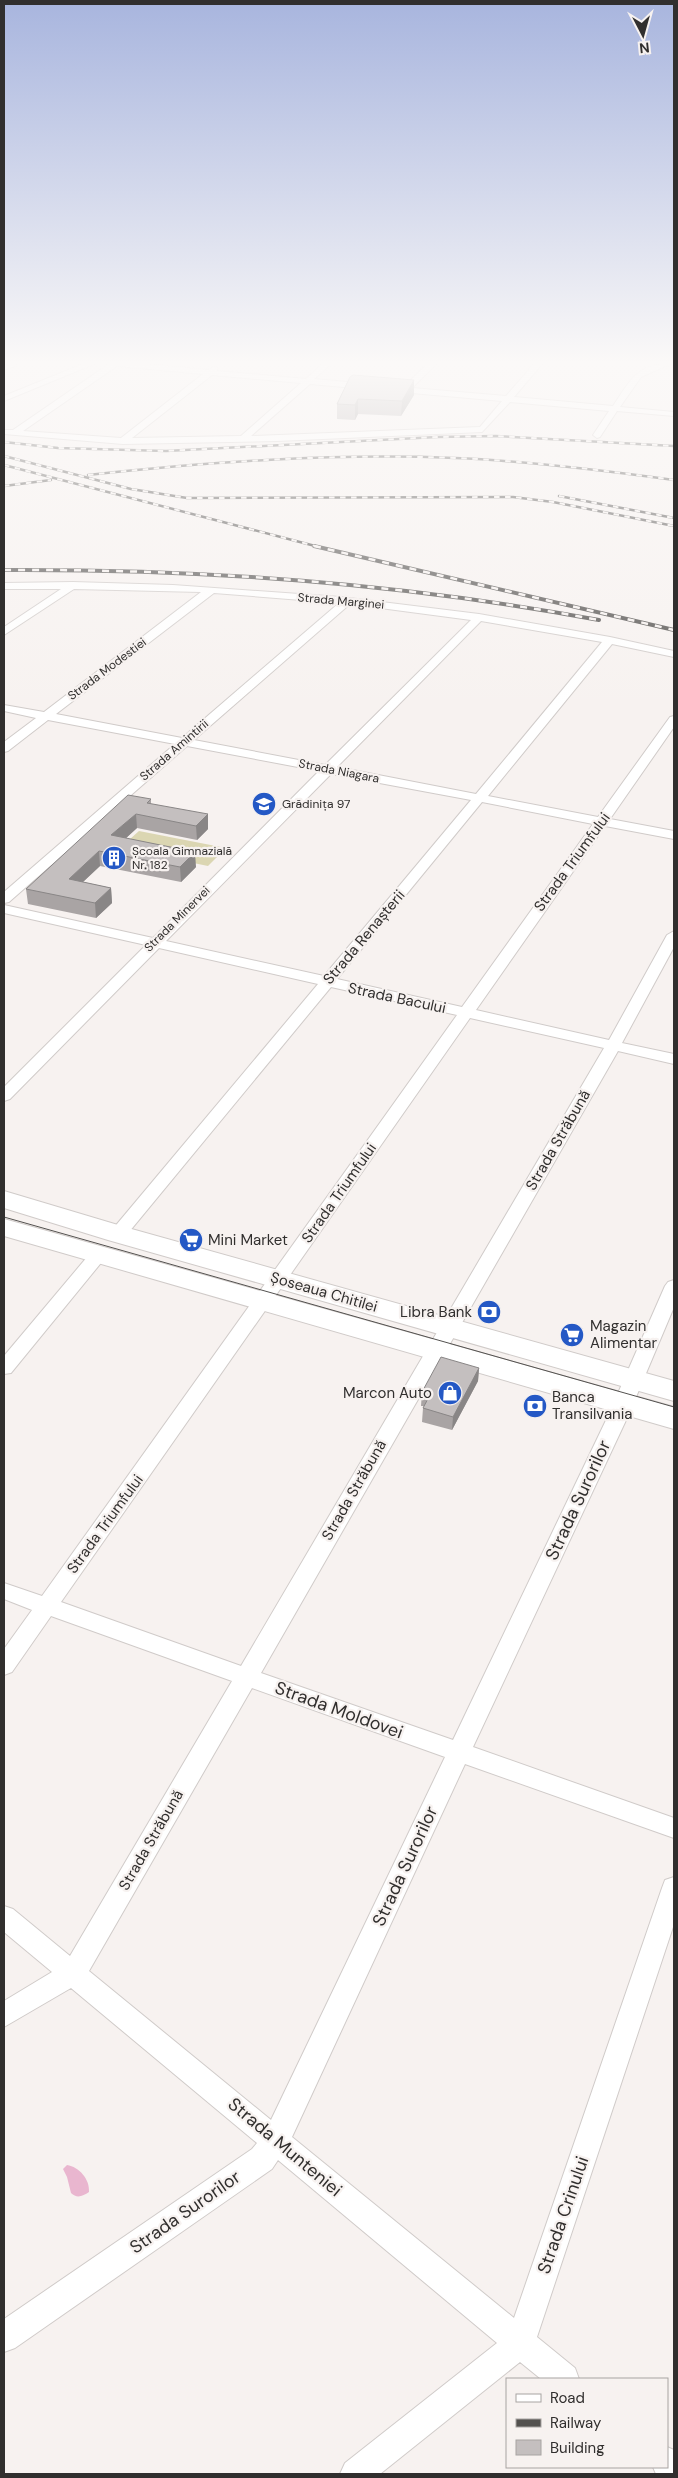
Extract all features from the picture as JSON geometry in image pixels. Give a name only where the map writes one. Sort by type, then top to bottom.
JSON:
[{"type":"main road","name":"Șoseaua Chitilei","points":[[4,1199],[108,1244]]},
{"type":"main road","name":"Șoseaua Chitilei","points":[[4,1227],[108,1244],[629,1391],[674,1418]]},
{"type":"main road","name":"Șoseaua Chitilei","points":[[629,1391],[674,1391]]},
{"type":"street","name":"Strada Marginei","points":[[4,586],[73,585],[211,590],[346,602],[479,617],[610,640],[674,654]]},
{"type":"street","points":[[4,632],[73,585]]},
{"type":"street","name":"Strada Modestiei","points":[[4,748],[211,590]]},
{"type":"street","name":"Strada Amintirii","points":[[4,899],[346,602]]},
{"type":"street","name":"Strada Minervei","points":[[4,1096],[153,943],[479,617]]},
{"type":"street","name":"Strada Renașterii","points":[[4,1368],[610,640]]},
{"type":"street","name":"Strada Niagara","points":[[4,708],[674,835]]},
{"type":"street","name":"Strada Triumfului","points":[[4,1666],[272,1290],[465,1012],[674,720]]},
{"type":"street","name":"Strada Bacului","points":[[4,909],[674,1059]]},
{"type":"street","name":"Strada Străbună","points":[[4,2016],[74,1973],[613,1046],[674,936]]},
{"type":"street","name":"Strada Surorilor","points":[[4,2337],[262,2159],[276,2140],[629,1391],[674,1286]]},
{"type":"street","name":"Strada Moldovei","points":[[4,1591],[674,1828]]},
{"type":"street","name":"Strada Crinului","points":[[520,2343],[674,1888]]},
{"type":"street","name":"Strada Munteniei","points":[[4,1917],[563,2378]]},
{"type":"street","points":[[356,2474],[520,2343]]},
{"type":"shaded area","points":[[139,831],[226,848],[208,866],[120,848]]},
{"type":"shaded area","points":[[67,2165],[76,2168],[86,2178],[89,2192],[85,2195],[76,2196],[71,2193],[63,2169]]},
{"type":"building","points":[[128,795],[151,799],[147,803],[208,814],[196,826],[136,814],[111,835],[195,852],[180,867],[99,851],[69,879],[111,888],[95,903],[26,889]]},
{"type":"building","name":"Marcon Auto","points":[[441,1357],[479,1368],[453,1417],[423,1408],[430,1395],[422,1392]]},
{"type":"tram line","points":[[4,1217],[674,1407]]},
{"type":"railway","points":[[4,486],[51,480]]},
{"type":"railway","points":[[60,480],[319,547]]},
{"type":"railway","points":[[95,480],[131,489],[187,498],[513,497],[553,502],[674,526]]},
{"type":"railway","points":[[559,496],[674,518]]},
{"type":"railway","points":[[314,546],[674,630]]},
{"type":"railway","points":[[4,570],[154,572],[303,581],[450,596],[599,620]]},
{"type":"place","name":"Grădinița 97","points":[[264,804]]},
{"type":"place","name":"Școala Gimnazială Nr. 182","points":[[114,858]]},
{"type":"place","name":"Mini Market","points":[[191,1240]]},
{"type":"place","name":"Libra Bank","points":[[489,1312]]},
{"type":"place","name":"Magazin Alimentar","points":[[572,1335]]},
{"type":"place","name":"Marcon Auto","points":[[450,1393]]},
{"type":"place","name":"Banca Transilvania","points":[[535,1406]]}]
